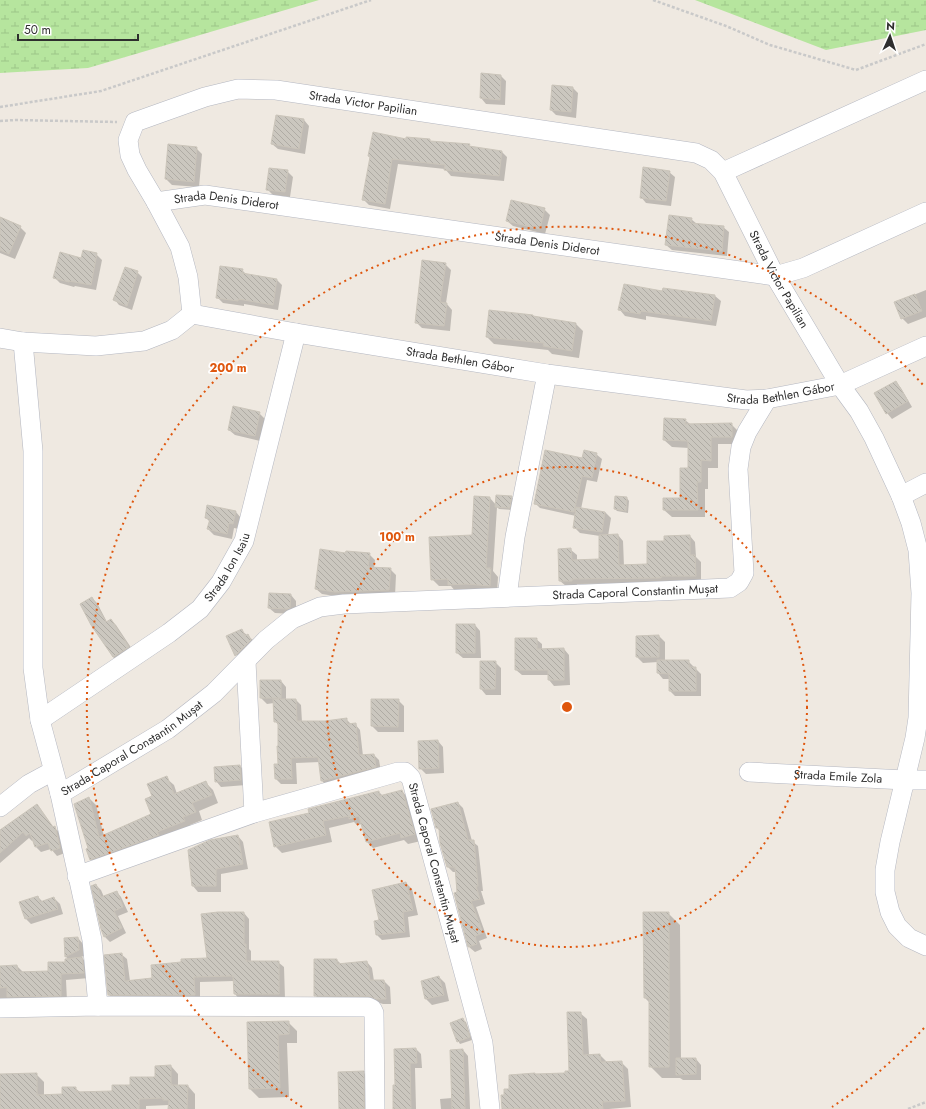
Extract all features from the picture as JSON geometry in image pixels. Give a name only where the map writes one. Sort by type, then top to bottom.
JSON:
[{"type":"street","points":[[722,172],[926,80]]},
{"type":"street","name":"Strada Victor Papilian","points":[[134,122],[238,88],[276,90],[696,153],[711,160],[722,172],[775,276],[840,385],[859,411],[874,438],[901,496],[911,523],[918,550],[921,593],[918,718],[915,738],[890,842],[885,870],[885,892],[890,912],[897,926],[909,938],[926,946]]},
{"type":"street","points":[[0,338],[23,342],[96,346],[144,341],[172,330],[192,314],[188,277],[180,247],[130,155],[128,140],[134,122]]},
{"type":"street","name":"Strada Denis Diderot","points":[[156,202],[205,196],[775,276],[802,268],[926,212]]},
{"type":"street","name":"Strada Bethlen Gábor","points":[[192,314],[296,333],[547,374],[746,400],[767,399],[840,385],[926,346]]},
{"type":"street","name":"Strada Ion Isaiu","points":[[40,720],[169,633],[200,609],[221,582],[244,541],[296,333]]},
{"type":"street","points":[[23,342],[33,451],[33,668],[40,720],[60,794]]},
{"type":"street","points":[[507,597],[515,537],[547,374]]},
{"type":"street","name":"Strada Caporal Constantin Mușat","points":[[98,1006],[92,940],[60,794],[168,729],[214,693],[266,640],[292,619],[320,607],[344,604],[730,588],[739,582],[744,573],[738,469],[741,447],[747,432],[767,399]]},
{"type":"street","points":[[901,496],[926,483]]},
{"type":"street","points":[[246,662],[254,812]]},
{"type":"street","points":[[0,807],[29,784],[53,771]]},
{"type":"street","name":"Strada Caporal Constantin Mușat","points":[[78,876],[254,812],[398,772],[405,772],[411,778],[483,1043],[490,1109]]},
{"type":"street","name":"Strada Emile Zola","points":[[750,772],[926,780]]},
{"type":"street","points":[[0,1008],[98,1006],[368,1007],[372,1009],[374,1013],[375,1109]]},
{"type":"path","points":[[0,107],[101,91],[371,0]]},
{"type":"path","points":[[653,0],[726,26],[770,45],[856,70],[926,44]]},
{"type":"path","points":[[0,121],[134,122]]},
{"type":"path","points":[[908,1109],[926,1102]]},
{"type":"green space","points":[[0,0],[319,0],[88,68],[0,73]]},
{"type":"green space","points":[[695,0],[926,0],[926,30],[826,50]]},
{"type":"building","points":[[481,73],[501,75],[500,100],[480,98]]},
{"type":"building","points":[[552,85],[573,87],[571,112],[550,110]]},
{"type":"building","points":[[276,115],[304,119],[299,149],[271,144]]},
{"type":"building","points":[[373,132],[406,139],[406,137],[430,139],[430,141],[470,144],[469,146],[502,151],[499,176],[444,170],[445,165],[392,159],[385,204],[362,200]]},
{"type":"building","points":[[168,144],[197,147],[194,182],[165,179]]},
{"type":"building","points":[[643,167],[670,171],[666,201],[640,198]]},
{"type":"building","points":[[269,168],[288,170],[285,192],[266,190]]},
{"type":"building","points":[[511,200],[545,208],[540,229],[506,221]]},
{"type":"building","points":[[669,215],[692,218],[691,223],[724,226],[722,251],[665,245]]},
{"type":"building","points":[[0,217],[21,226],[9,254],[0,250]]},
{"type":"building","points":[[83,250],[97,253],[91,285],[53,278],[60,252],[81,258]]},
{"type":"building","points":[[422,260],[446,263],[440,302],[447,303],[444,326],[415,323]]},
{"type":"building","points":[[220,266],[243,269],[242,273],[277,279],[273,305],[238,299],[238,301],[216,298]]},
{"type":"building","points":[[125,267],[138,271],[127,306],[113,300]]},
{"type":"building","points":[[624,284],[662,291],[663,288],[715,295],[711,321],[641,311],[640,314],[618,310]]},
{"type":"building","points":[[915,294],[922,311],[901,319],[894,302]]},
{"type":"building","points":[[489,310],[533,315],[576,323],[572,351],[543,346],[544,343],[486,337]]},
{"type":"building","points":[[896,381],[908,401],[886,414],[874,393]]},
{"type":"building","points":[[233,406],[260,412],[255,436],[228,430]]},
{"type":"building","points":[[664,418],[686,419],[685,424],[732,423],[732,437],[711,437],[711,461],[701,460],[701,482],[697,482],[698,510],[663,510],[663,498],[680,498],[680,468],[688,468],[688,441],[663,440]]},
{"type":"building","points":[[545,450],[582,458],[584,450],[597,453],[592,478],[582,476],[574,512],[534,504]]},
{"type":"building","points":[[496,495],[512,496],[510,508],[495,507]]},
{"type":"building","points":[[474,496],[490,497],[486,568],[491,568],[490,586],[466,584],[448,585],[448,579],[431,580],[429,537],[472,535]]},
{"type":"building","points":[[615,496],[627,497],[626,511],[614,509]]},
{"type":"building","points":[[207,505],[236,511],[233,524],[229,523],[227,534],[207,529],[210,519],[205,518]]},
{"type":"building","points":[[576,507],[605,512],[602,532],[573,528]]},
{"type":"building","points":[[618,534],[619,565],[647,564],[647,541],[664,541],[664,536],[690,535],[690,555],[695,555],[696,576],[572,579],[572,581],[559,581],[558,549],[571,548],[572,560],[599,559],[599,535]]},
{"type":"building","points":[[320,549],[345,553],[346,551],[370,553],[368,567],[391,568],[389,590],[335,592],[315,589]]},
{"type":"building","points":[[269,593],[291,594],[290,608],[268,608]]},
{"type":"building","points":[[92,597],[106,622],[111,619],[129,647],[113,657],[91,625],[80,604]]},
{"type":"building","points":[[456,624],[475,624],[475,653],[456,653]]},
{"type":"building","points":[[242,629],[245,636],[248,634],[251,640],[235,656],[226,636]]},
{"type":"building","points":[[659,635],[659,657],[636,657],[636,636]]},
{"type":"building","points":[[515,638],[537,638],[537,649],[564,648],[564,680],[548,680],[548,670],[515,670]]},
{"type":"building","points":[[657,660],[689,660],[689,667],[696,667],[696,691],[669,691],[669,674],[657,673]]},
{"type":"building","points":[[480,661],[496,661],[495,689],[480,689]]},
{"type":"building","points":[[260,680],[281,680],[281,698],[260,698]]},
{"type":"building","points":[[273,699],[296,699],[297,721],[325,721],[347,718],[347,724],[356,723],[359,755],[374,754],[376,767],[321,781],[318,757],[291,758],[292,779],[275,779],[274,764],[278,764],[278,722],[274,722]]},
{"type":"building","points":[[371,699],[399,699],[398,727],[371,726]]},
{"type":"building","points":[[438,740],[439,768],[419,769],[418,741]]},
{"type":"building","points":[[240,765],[241,780],[215,782],[214,767]]},
{"type":"building","points":[[167,776],[174,794],[206,781],[212,795],[192,803],[196,812],[183,817],[185,821],[157,832],[159,835],[90,860],[86,849],[88,848],[74,804],[89,797],[99,837],[151,814],[145,799],[152,796],[147,784]]},
{"type":"building","points":[[402,790],[415,834],[401,838],[400,833],[366,842],[359,816],[349,819],[349,816],[323,821],[326,835],[274,847],[269,822],[309,813],[308,809],[379,791],[379,796]]},
{"type":"building","points":[[458,802],[468,840],[474,840],[478,886],[476,886],[480,899],[471,901],[483,933],[475,936],[477,944],[468,947],[454,893],[457,892],[455,867],[447,867],[440,843],[439,828],[436,828],[431,809]]},
{"type":"building","points":[[37,804],[53,827],[55,826],[60,848],[51,851],[48,843],[35,847],[30,833],[26,836],[23,832],[0,853],[0,830]]},
{"type":"building","points":[[238,835],[243,864],[216,869],[216,886],[192,886],[188,850],[210,840]]},
{"type":"building","points":[[406,882],[413,910],[403,912],[405,932],[376,935],[374,921],[379,920],[372,890]]},
{"type":"building","points":[[96,884],[101,897],[117,891],[123,907],[114,911],[122,928],[104,937],[91,886]]},
{"type":"building","points":[[38,896],[40,902],[54,897],[58,909],[25,919],[19,902]]},
{"type":"building","points":[[218,912],[244,912],[244,944],[246,944],[246,961],[279,961],[279,994],[234,994],[233,976],[194,977],[195,995],[108,995],[104,955],[122,953],[125,981],[152,978],[151,965],[181,962],[181,959],[207,958],[201,914]]},
{"type":"building","points":[[643,912],[669,912],[669,1067],[649,1067],[649,998],[644,998]]},
{"type":"building","points":[[78,937],[79,950],[65,957],[64,938]]},
{"type":"building","points":[[82,957],[84,973],[61,974],[61,996],[7,997],[7,987],[0,988],[0,966],[17,965],[18,972],[48,971],[48,962],[65,962],[65,959]]},
{"type":"building","points":[[314,959],[337,959],[337,964],[367,961],[370,980],[384,980],[386,999],[376,999],[368,996],[314,996]]},
{"type":"building","points":[[439,976],[444,995],[425,999],[421,981]]},
{"type":"building","points":[[567,1012],[581,1012],[583,1055],[600,1054],[601,1062],[622,1061],[625,1101],[602,1102],[603,1109],[502,1109],[501,1095],[504,1095],[504,1089],[509,1089],[509,1075],[565,1073],[565,1071],[569,1071]]},
{"type":"building","points":[[463,1018],[470,1037],[457,1042],[450,1023]]},
{"type":"building","points":[[289,1021],[289,1034],[278,1035],[280,1088],[249,1089],[247,1022]]},
{"type":"building","points":[[416,1048],[417,1063],[410,1063],[411,1109],[393,1109],[393,1085],[395,1085],[394,1049]]},
{"type":"building","points":[[463,1049],[465,1109],[452,1109],[450,1050]]},
{"type":"building","points":[[676,1058],[696,1058],[696,1074],[676,1075]]},
{"type":"building","points":[[171,1065],[171,1085],[188,1085],[187,1109],[168,1109],[169,1100],[163,1100],[163,1098],[139,1099],[139,1109],[0,1109],[0,1074],[37,1073],[37,1095],[62,1094],[62,1087],[76,1087],[76,1092],[112,1091],[112,1085],[130,1085],[130,1077],[155,1077],[155,1066]]},
{"type":"building","points":[[364,1071],[364,1109],[339,1109],[338,1072]]}]
